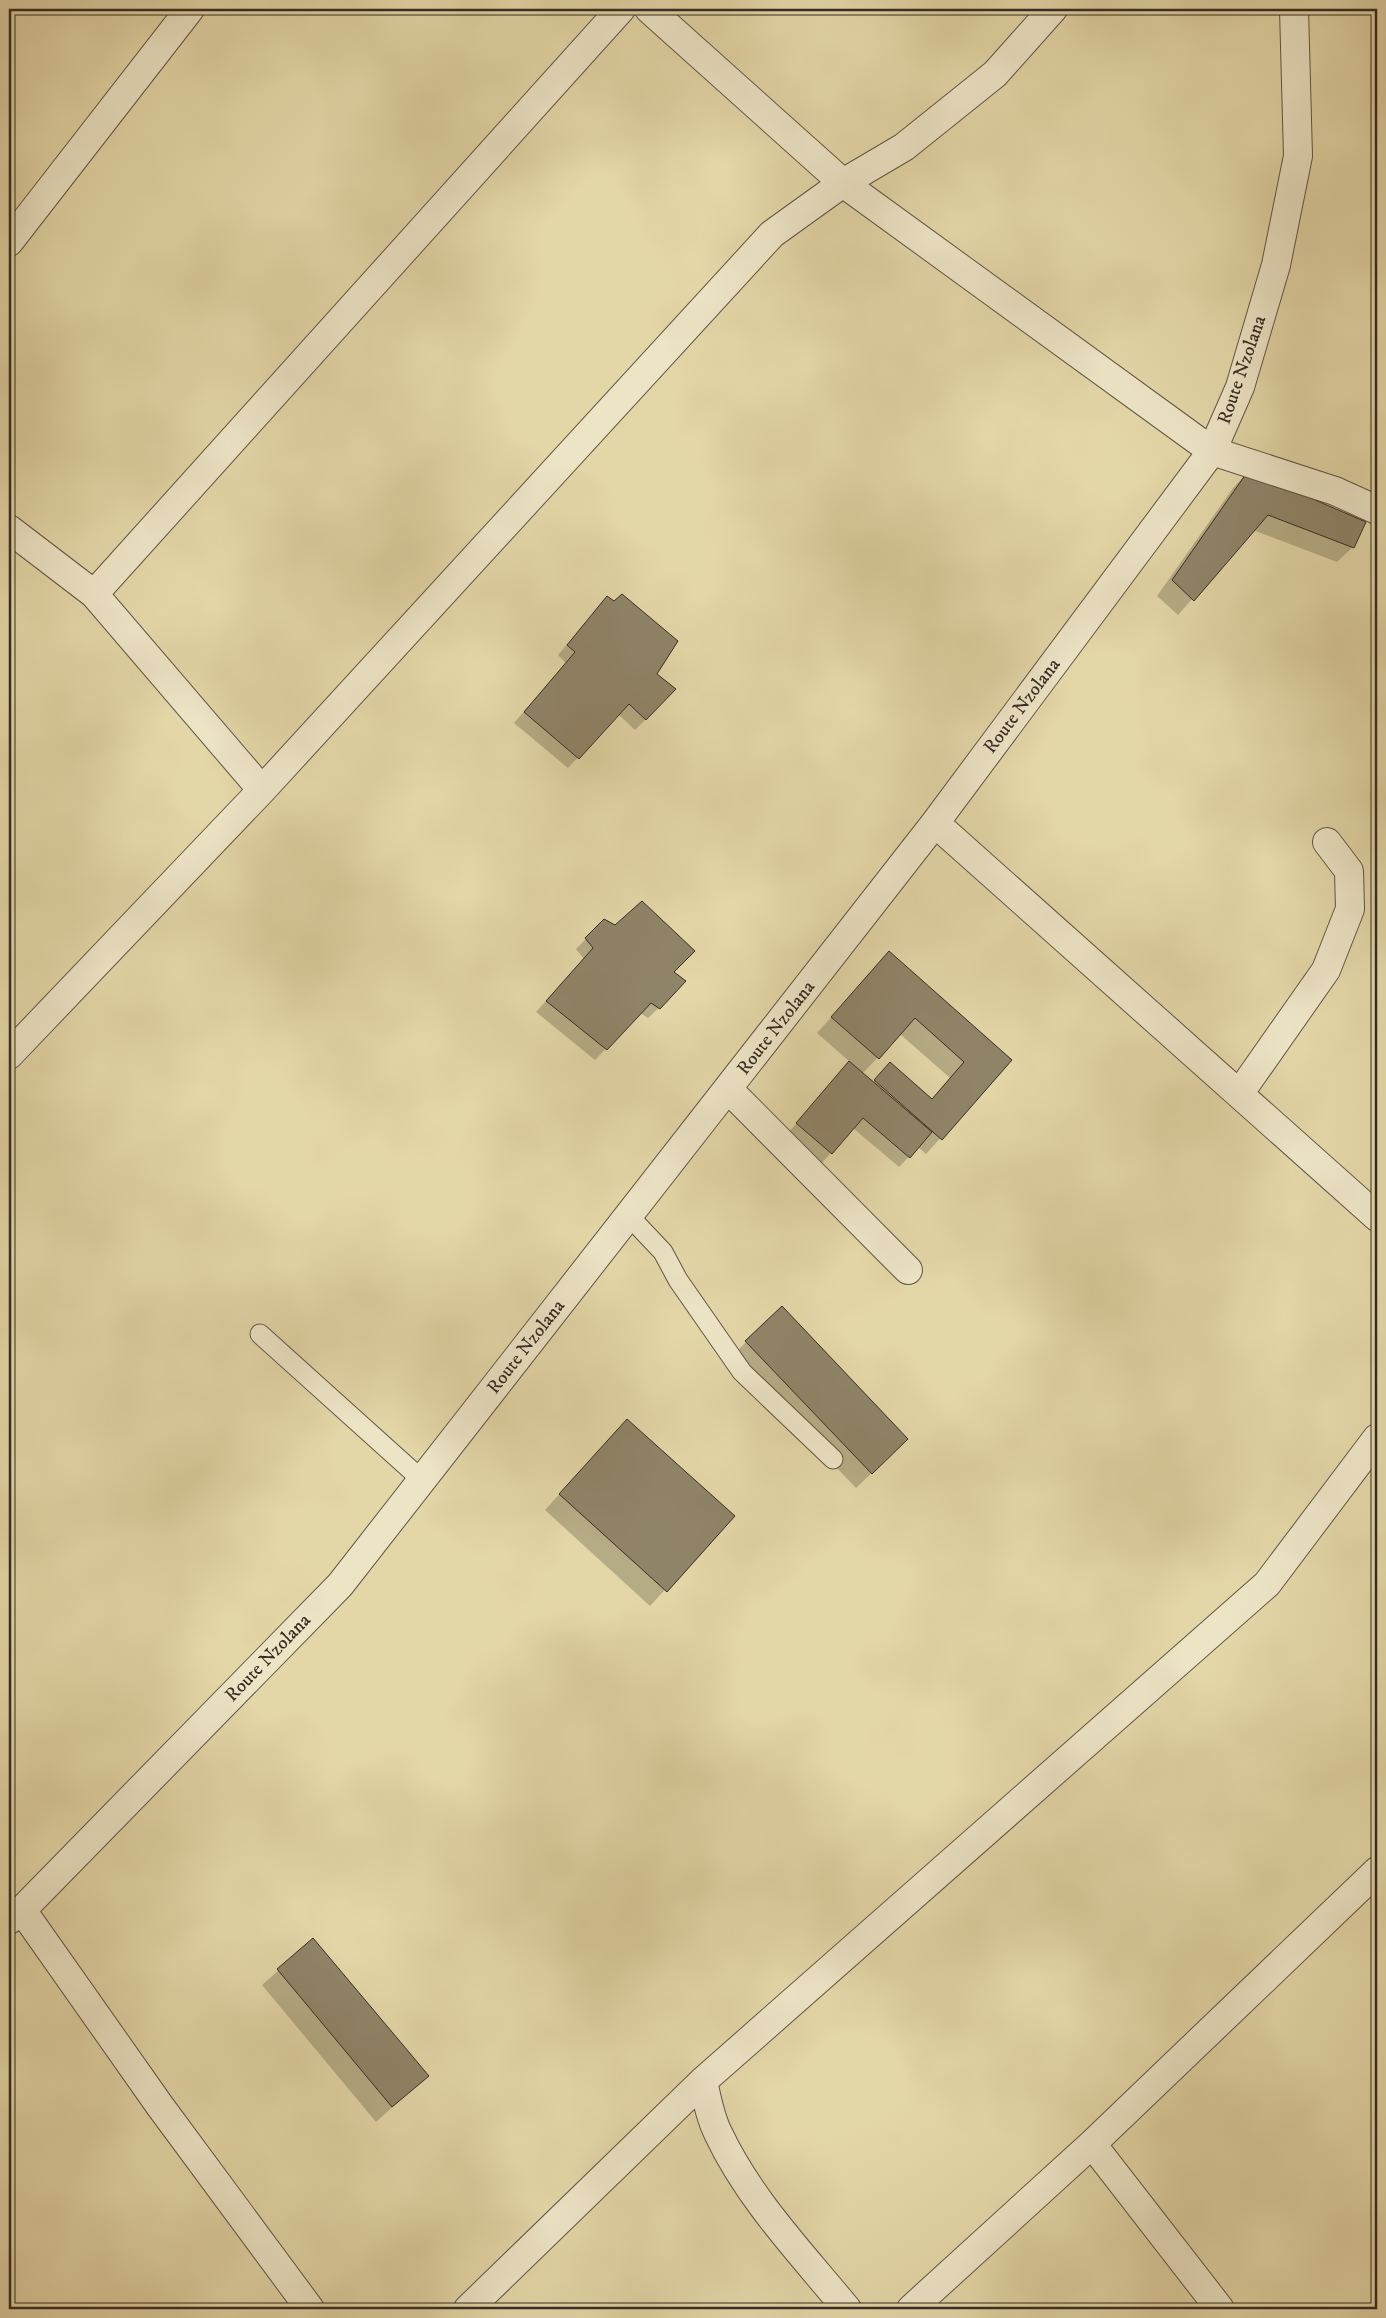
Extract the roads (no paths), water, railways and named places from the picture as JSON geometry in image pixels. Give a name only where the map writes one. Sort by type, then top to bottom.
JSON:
[{"type":"street","points":[[9,242],[190,9]]},
{"type":"street","points":[[94,594],[621,9]]},
{"type":"street","points":[[648,9],[843,182],[1212,451],[1335,491],[1377,510]]},
{"type":"street","points":[[9,1055],[262,790],[772,234],[843,182],[904,147],[995,74],[1053,9]]},
{"type":"street","name":"Route Nzolana","points":[[16,1915],[340,1585],[935,823],[1212,451],[1240,387],[1276,265],[1298,156],[1294,9]]},
{"type":"street","points":[[9,529],[94,594],[262,790]]},
{"type":"street","points":[[935,823],[1377,1217]]},
{"type":"street","points":[[1239,1094],[1326,970],[1350,909],[1349,871],[1327,842]]},
{"type":"street","points":[[728,1089],[908,1270]]},
{"type":"street","points":[[468,2309],[703,2081],[1267,1584],[1377,1438]]},
{"type":"street","points":[[911,2309],[1092,2144],[1377,1871]]},
{"type":"street","points":[[16,1915],[310,2309]]},
{"type":"street","points":[[703,2081],[717,2132],[751,2191],[847,2309]]},
{"type":"street","points":[[1092,2144],[1220,2309]]},
{"type":"lane","points":[[629,1216],[663,1252],[678,1280],[742,1372],[833,1459]]},
{"type":"lane","points":[[260,1334],[422,1480]]}]
